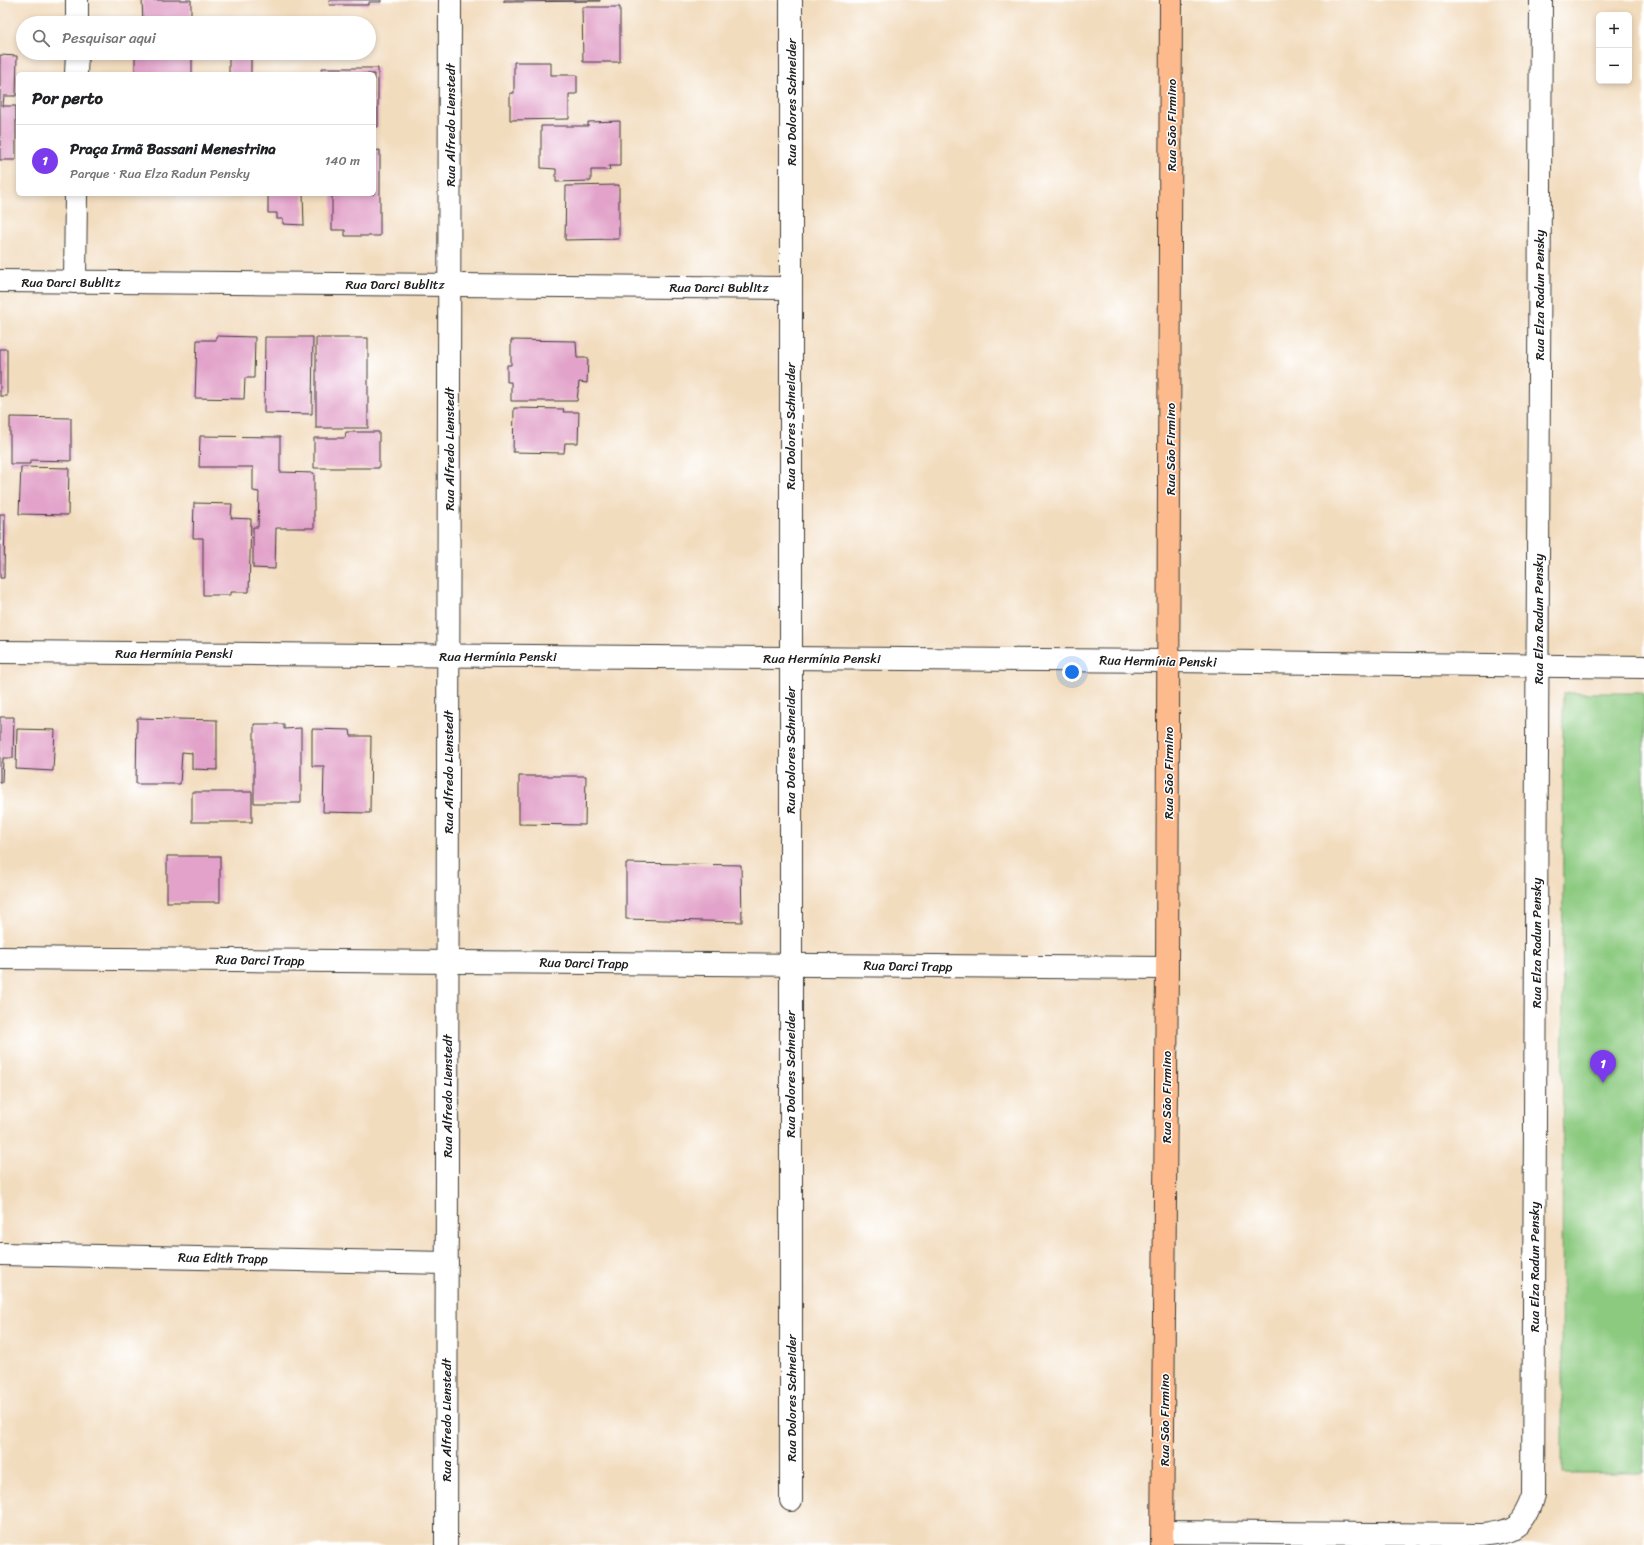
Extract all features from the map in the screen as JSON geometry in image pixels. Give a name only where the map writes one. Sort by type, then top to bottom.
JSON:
[{"type":"main road","name":"Rua São Firmino","points":[[1163,1539],[1172,0]]},
{"type":"street","points":[[77,0],[77,16]]},
{"type":"street","name":"Rua Alfredo Lienstedt","points":[[446,1545],[450,0]]},
{"type":"street","name":"Rua Dolores Schneider","points":[[791,0],[791,1500]]},
{"type":"street","name":"Rua Elza Radun Pensky","points":[[1163,1539],[1482,1535],[1500,1533],[1515,1527],[1527,1514],[1533,1496],[1541,0]]},
{"type":"street","points":[[76,60],[76,72]]},
{"type":"street","points":[[75,282],[76,196]]},
{"type":"street","name":"Rua Darci Bublitz","points":[[0,281],[790,288]]},
{"type":"street","name":"Rua Hermínia Penski","points":[[0,652],[1169,661],[1644,667]]},
{"type":"street","name":"Rua Darci Trapp","points":[[0,958],[1167,968]]},
{"type":"street","name":"Rua Edith Trapp","points":[[0,1254],[447,1262]]},
{"type":"green space","points":[[1563,693],[1644,693],[1644,1473],[1562,1473]]},
{"type":"building","points":[[142,0],[191,0],[191,16],[143,16]]},
{"type":"building","points":[[330,0],[381,0],[381,2],[369,2],[369,5],[329,5]]},
{"type":"building","points":[[504,0],[600,0],[600,1],[504,2]]},
{"type":"building","points":[[582,7],[620,7],[620,62],[583,62]]},
{"type":"building","points":[[0,55],[16,56],[16,96],[4,96],[3,106],[16,106],[16,160],[0,160]]},
{"type":"building","points":[[135,60],[192,60],[192,72],[135,72]]},
{"type":"building","points":[[229,60],[251,60],[251,72],[229,72]]},
{"type":"building","points":[[514,62],[551,62],[551,75],[577,75],[577,94],[569,94],[569,119],[510,120],[510,93],[514,93]]},
{"type":"building","points":[[322,68],[378,68],[378,127],[376,127],[376,72],[322,72]]},
{"type":"building","points":[[620,121],[620,166],[609,166],[610,170],[591,170],[591,181],[556,182],[556,169],[541,168],[541,126],[588,126],[588,122]]},
{"type":"building","points":[[380,150],[380,236],[345,236],[345,230],[332,230],[332,196],[376,196],[376,151]]},
{"type":"building","points":[[619,185],[619,239],[565,240],[566,186]]},
{"type":"building","points":[[268,196],[303,196],[304,225],[283,224],[283,219],[277,219],[277,213],[268,213]]},
{"type":"building","points":[[216,336],[255,337],[254,378],[245,378],[244,399],[195,398],[197,340],[216,340]]},
{"type":"building","points":[[265,337],[313,337],[312,414],[264,413]]},
{"type":"building","points":[[316,338],[368,338],[368,428],[316,428]]},
{"type":"building","points":[[511,340],[576,341],[577,358],[588,358],[587,383],[579,382],[577,401],[511,401],[511,382],[507,382],[507,365],[511,365]]},
{"type":"building","points":[[0,349],[7,349],[7,396],[0,396]]},
{"type":"building","points":[[514,408],[564,409],[563,412],[579,412],[578,443],[565,443],[564,453],[513,452]]},
{"type":"building","points":[[10,417],[71,418],[71,461],[30,460],[30,464],[10,464]]},
{"type":"building","points":[[346,432],[379,432],[379,468],[314,468],[314,438],[345,438]]},
{"type":"building","points":[[200,436],[280,437],[280,472],[314,473],[314,528],[276,528],[275,569],[253,568],[253,527],[258,527],[259,492],[253,491],[253,467],[199,467]]},
{"type":"building","points":[[21,467],[69,468],[68,515],[19,514]]},
{"type":"building","points":[[194,503],[232,504],[231,518],[251,519],[249,592],[231,592],[231,595],[203,595],[203,538],[193,538]]},
{"type":"building","points":[[0,514],[5,514],[4,578],[0,578]]},
{"type":"building","points":[[0,717],[14,717],[13,758],[3,758],[2,783],[0,783]]},
{"type":"building","points":[[137,718],[217,720],[217,770],[192,769],[192,753],[182,752],[180,784],[136,784]]},
{"type":"building","points":[[254,724],[284,724],[284,729],[301,728],[301,803],[254,803]]},
{"type":"building","points":[[17,729],[55,730],[53,771],[16,769]]},
{"type":"building","points":[[312,729],[350,730],[351,736],[371,736],[370,813],[323,812],[324,766],[312,766]]},
{"type":"building","points":[[519,776],[586,776],[585,825],[519,824]]},
{"type":"building","points":[[192,792],[252,792],[252,822],[192,822]]},
{"type":"building","points":[[167,856],[220,856],[220,902],[167,902]]},
{"type":"building","points":[[626,863],[741,865],[742,922],[626,919]]},
{"type":"place","name":"Praça Irmã Bassani Menestrina","points":[[1603,1083]]}]
